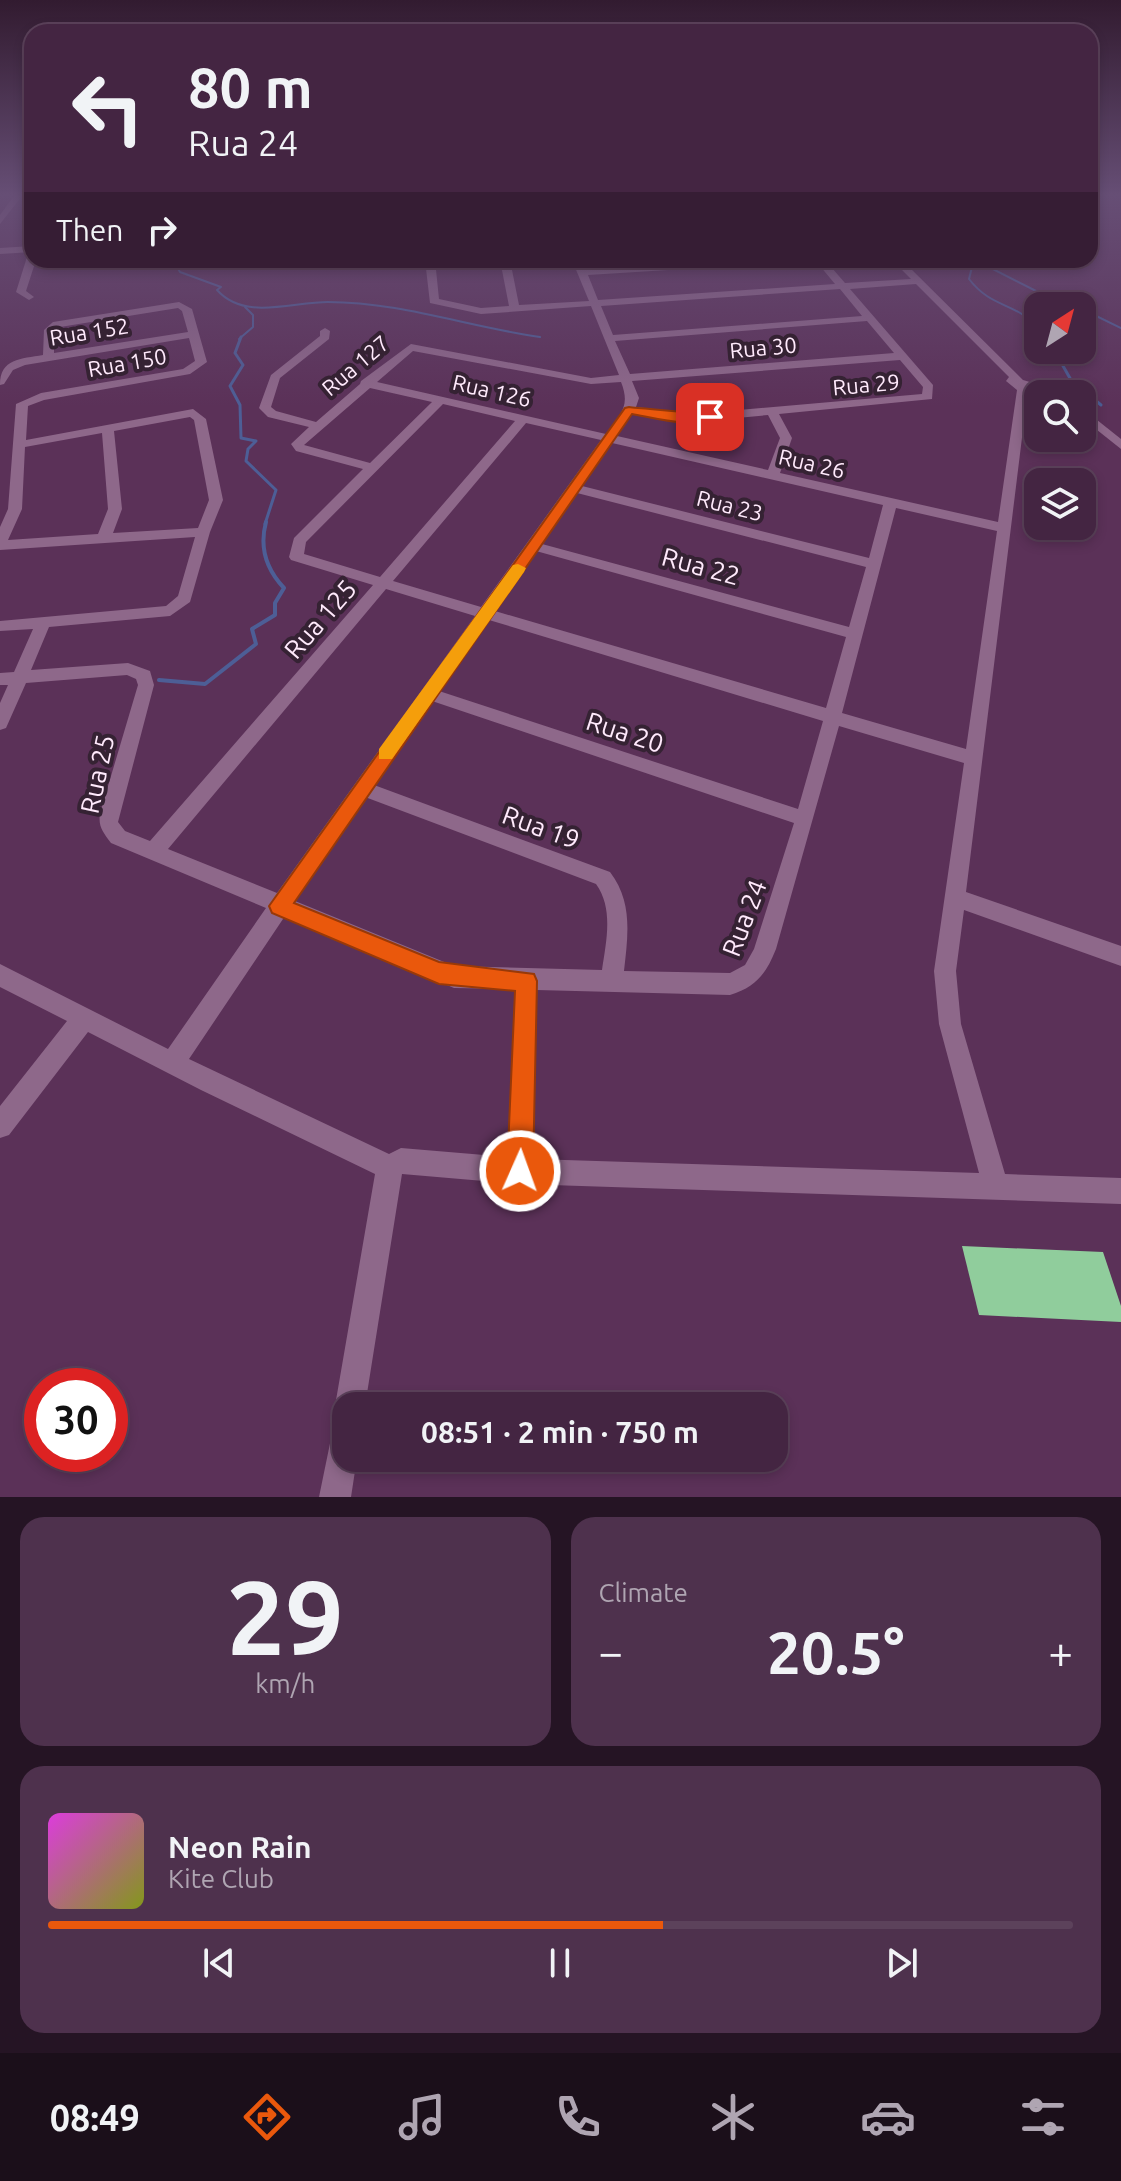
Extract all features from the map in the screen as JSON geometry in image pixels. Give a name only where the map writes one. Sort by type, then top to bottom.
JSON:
[{"type":"street","points":[[29,268],[21,292],[29,297]]},
{"type":"street","points":[[431,268],[434,301],[475,310],[915,281]]},
{"type":"street","points":[[506,268],[514,308]]},
{"type":"street","points":[[172,1063],[361,788],[629,410],[633,398],[580,268]]},
{"type":"street","name":"Rua 29","points":[[629,410],[689,418],[928,397],[929,387],[827,268]]},
{"type":"street","points":[[899,268],[915,281]]},
{"type":"street","points":[[904,268],[1016,382],[1023,399],[1017,414]]},
{"type":"street","name":"Rua 150","points":[[0,544],[15,509],[18,445],[14,423],[20,408],[28,400],[194,369],[201,362],[187,309],[179,305],[65,322],[49,330],[49,358]]},
{"type":"street","points":[[609,338],[872,318]]},
{"type":"street","points":[[315,425],[272,414],[265,408],[275,377],[325,337],[325,331]]},
{"type":"street","name":"Rua 152","points":[[0,382],[15,364],[194,334]]},
{"type":"street","name":"Rua 127","points":[[373,468],[300,448],[299,439],[404,349],[415,347],[582,381],[626,378]]},
{"type":"street","name":"Rua 30","points":[[626,378],[903,356]]},
{"type":"street","points":[[1016,382],[1024,384]]},
{"type":"street","points":[[996,1187],[950,1024],[945,971],[1004,528],[1017,414],[1016,382]]},
{"type":"street","name":"Rua 126","points":[[365,383],[610,437]]},
{"type":"street","points":[[441,399],[299,541],[294,553],[302,560],[971,758]]},
{"type":"street","points":[[772,412],[786,438],[773,475]]},
{"type":"street","points":[[0,626],[170,611],[185,598],[217,492],[198,416],[181,414],[18,445]]},
{"type":"street","points":[[1017,414],[1024,415]]},
{"type":"street","name":"Rua 125","points":[[153,852],[524,418]]},
{"type":"street","points":[[1096,424],[1118,442]]},
{"type":"street","points":[[104,538],[115,509],[108,428]]},
{"type":"street","name":"Rua 26","points":[[610,437],[1004,528]]},
{"type":"street","points":[[0,469],[16,466]]},
{"type":"street","name":"Rua 23","points":[[575,488],[874,564]]},
{"type":"street","name":"Rua 24","points":[[279,906],[439,973],[526,981],[714,984],[746,980],[758,968],[765,949],[805,819],[891,502]]},
{"type":"street","points":[[0,544],[203,532]]},
{"type":"street","name":"Rua 22","points":[[534,546],[855,634]]},
{"type":"street","points":[[0,723],[9,678],[43,623]]},
{"type":"street","name":"Rua 25","points":[[9,678],[128,669],[144,675],[146,685],[108,824],[118,837],[279,906]]},
{"type":"street","name":"Rua 20","points":[[429,694],[805,819]]},
{"type":"street","name":"Rua 19","points":[[361,788],[603,878],[613,890],[617,906],[612,981]]},
{"type":"street","points":[[954,897],[1121,956]]},
{"type":"street","points":[[0,975],[172,1063],[389,1167]]},
{"type":"street","points":[[520,1171],[526,981]]},
{"type":"street","points":[[0,1126],[84,1018]]},
{"type":"street","points":[[389,1167],[401,1161],[520,1171],[1121,1191]]},
{"type":"street","points":[[352,1392],[389,1167]]},
{"type":"street","points":[[335,1497],[339,1472]]},
{"type":"building","points":[[962,1246],[1103,1252],[1121,1306],[1121,1322],[979,1315]]},
{"type":"waterway","points":[[178,268],[180,272],[221,287],[217,290],[241,305],[269,308],[328,302],[355,303],[408,310],[540,337]]},
{"type":"waterway","points":[[972,268],[969,279],[978,289],[1024,316]]},
{"type":"waterway","points":[[991,268],[1038,292]]},
{"type":"waterway","points":[[241,337],[253,327],[253,315],[245,307]]},
{"type":"waterway","points":[[1096,316],[1121,328]]},
{"type":"waterway","points":[[241,337],[235,353],[243,365],[230,386],[240,405],[241,438],[256,441],[248,449],[246,461],[276,490],[265,524]]},
{"type":"waterway","points":[[1062,364],[1071,380],[1101,405]]},
{"type":"waterway","points":[[159,680],[205,684],[256,644],[252,629],[275,615],[275,603],[284,588],[266,558],[263,541],[266,522]]},
{"type":"slow traffic","points":[[386,754],[518,568]]},
{"type":"route","points":[[520,1171],[526,981],[454,977],[439,973],[279,906],[629,410],[672,417],[710,417]]}]
